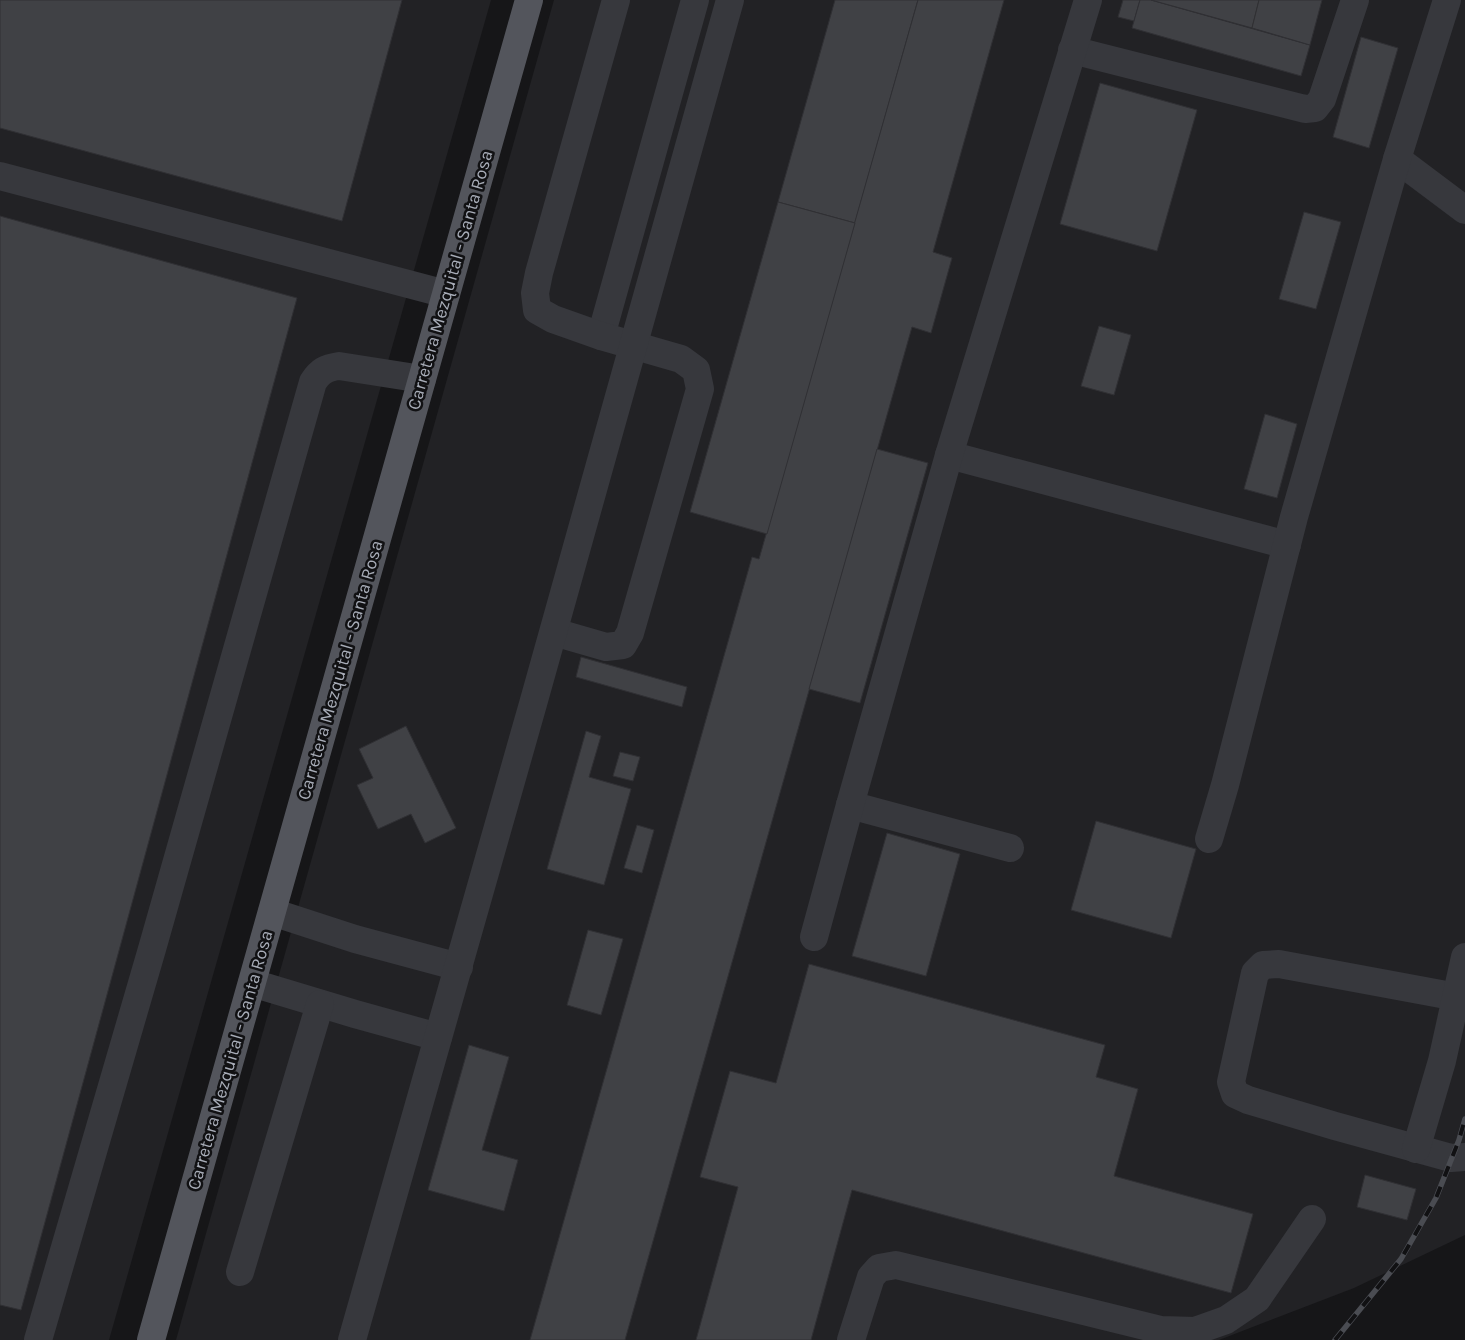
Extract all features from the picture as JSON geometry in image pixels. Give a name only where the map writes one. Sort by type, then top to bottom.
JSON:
[{"type":"main road","name":"Carretera Mezquital - Santa Rosa","points":[[151,1340],[529,0]]},
{"type":"lane","points":[[554,632],[606,646],[623,645],[630,633],[700,389],[696,370],[681,359],[601,336],[553,319],[537,310],[535,293],[539,273],[616,0]]},
{"type":"lane","points":[[601,336],[695,0]]},
{"type":"lane","points":[[352,1340],[554,632],[730,0]]},
{"type":"lane","points":[[814,937],[949,455],[1088,0]]},
{"type":"lane","points":[[1072,50],[1305,109],[1315,108],[1322,99],[1355,0]]},
{"type":"lane","points":[[1209,838],[1225,785],[1287,545],[1397,159],[1447,0]]},
{"type":"lane","points":[[1397,159],[1465,210]]},
{"type":"lane","points":[[0,176],[446,294]]},
{"type":"lane","points":[[38,1340],[152,949],[313,382],[323,370],[339,366],[422,378]]},
{"type":"lane","points":[[949,455],[1287,545]]},
{"type":"lane","points":[[850,805],[1010,848]]},
{"type":"lane","points":[[272,912],[364,942],[459,967]]},
{"type":"lane","points":[[1416,1149],[1442,1061],[1465,957]]},
{"type":"lane","points":[[1456,997],[1279,964],[1263,965],[1255,973],[1231,1082],[1235,1094],[1248,1100],[1416,1149],[1451,1158],[1465,1157]]},
{"type":"lane","points":[[252,983],[438,1037]]},
{"type":"lane","points":[[240,1272],[320,1004]]},
{"type":"lane","points":[[851,1340],[871,1277],[880,1268],[896,1265],[1161,1330],[1195,1331],[1226,1320],[1257,1299],[1312,1219]]},
{"type":"shaded area","points":[[0,0],[491,0],[109,1340],[0,1340]]},
{"type":"shaded area","points":[[554,0],[1465,0],[1465,1235],[1354,1288],[1219,1340],[176,1340]]},
{"type":"building","points":[[0,0],[402,0],[342,221],[0,128]]},
{"type":"building","points":[[835,0],[918,0],[855,223],[778,202]]},
{"type":"building","points":[[918,0],[1004,0],[933,252],[952,258],[931,333],[912,327],[625,1340],[530,1340],[752,557],[759,559]]},
{"type":"building","points":[[1123,0],[1140,0],[1134,21],[1118,17]]},
{"type":"building","points":[[1140,0],[1151,0],[1310,45],[1301,76],[1132,28]]},
{"type":"building","points":[[1151,0],[1259,0],[1252,28]]},
{"type":"building","points":[[1259,0],[1322,0],[1310,45],[1252,28]]},
{"type":"building","points":[[1361,37],[1398,48],[1369,148],[1333,137]]},
{"type":"building","points":[[1100,83],[1197,110],[1157,251],[1060,224]]},
{"type":"building","points":[[778,202],[855,223],[767,534],[690,512]]},
{"type":"building","points":[[1304,212],[1341,222],[1316,309],[1279,299]]},
{"type":"building","points":[[0,216],[297,298],[21,1310],[0,1305]]},
{"type":"building","points":[[1099,326],[1131,335],[1114,395],[1081,386]]},
{"type":"building","points":[[1265,414],[1297,424],[1277,498],[1244,489]]},
{"type":"building","points":[[877,449],[928,463],[860,703],[809,689]]},
{"type":"building","points":[[581,657],[687,687],[682,707],[576,677]]},
{"type":"building","points":[[406,726],[456,828],[425,843],[411,814],[378,829],[357,785],[373,778],[359,749]]},
{"type":"building","points":[[586,731],[601,736],[589,777],[631,789],[604,885],[547,869]]},
{"type":"building","points":[[620,752],[640,757],[633,781],[613,776]]},
{"type":"building","points":[[1096,821],[1196,849],[1171,938],[1071,910]]},
{"type":"building","points":[[637,825],[654,830],[642,873],[624,868]]},
{"type":"building","points":[[887,833],[960,854],[926,976],[852,956]]},
{"type":"building","points":[[588,930],[623,939],[601,1015],[567,1005]]},
{"type":"building","points":[[809,964],[1105,1045],[1096,1077],[1138,1089],[1114,1176],[1253,1214],[1231,1293],[852,1190],[811,1340],[696,1340],[738,1187],[700,1177],[730,1071],[776,1083]]},
{"type":"building","points":[[469,1045],[509,1057],[482,1150],[518,1160],[504,1211],[428,1190]]},
{"type":"building","points":[[1365,1175],[1416,1189],[1407,1220],[1357,1207]]},
{"type":"railway","points":[[1335,1340],[1401,1259],[1436,1198],[1459,1140],[1465,1119]]}]
